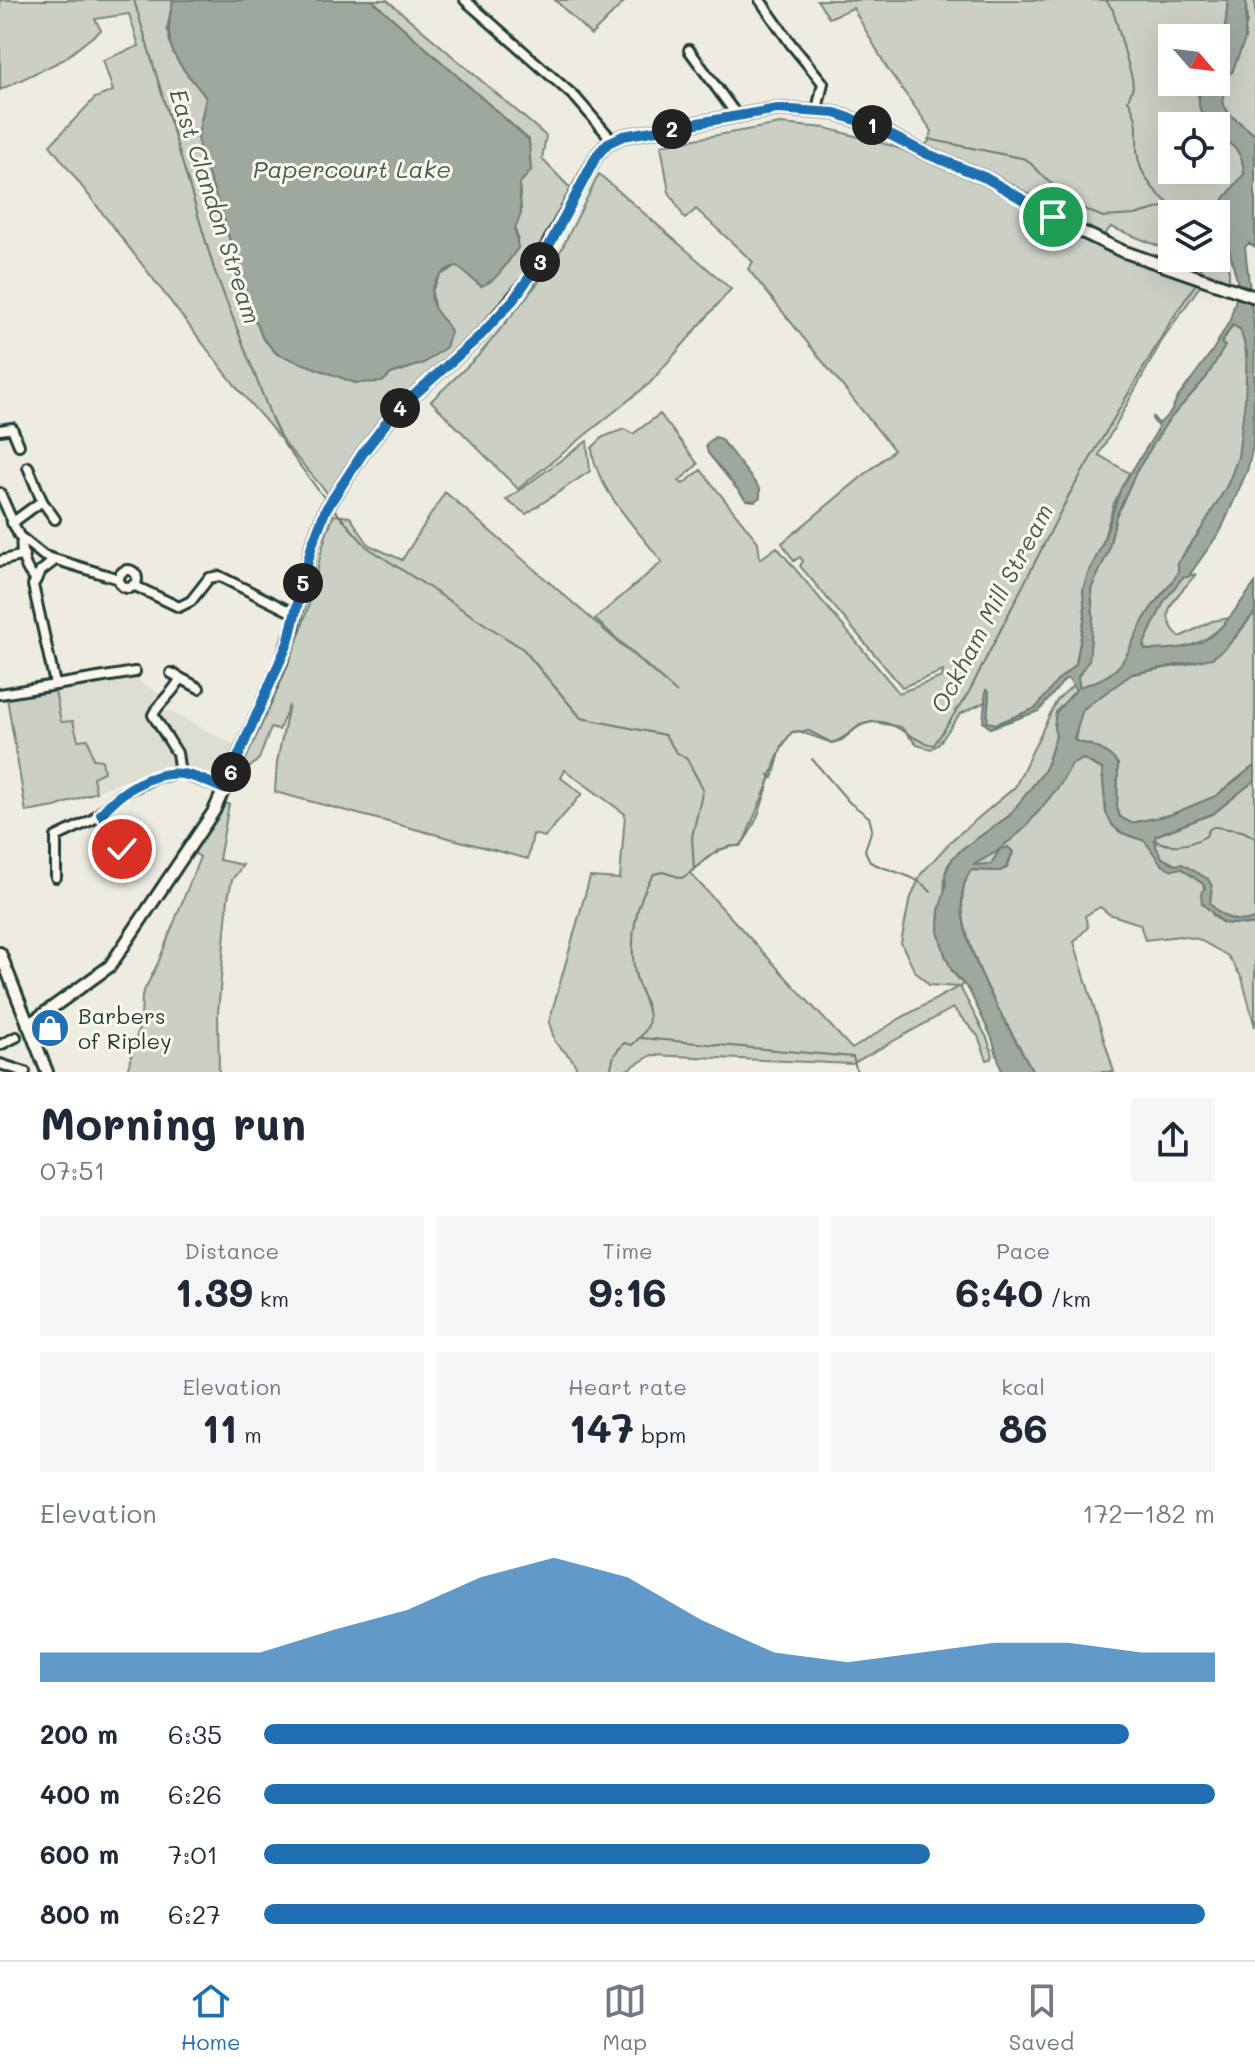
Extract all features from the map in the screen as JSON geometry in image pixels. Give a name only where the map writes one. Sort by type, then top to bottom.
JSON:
[{"type":"main road","points":[[28,1025],[113,964],[214,811],[282,659],[297,612],[312,545],[334,495],[393,414],[482,334],[514,299],[542,259],[604,146],[623,136],[781,109],[817,110],[854,118],[1009,189],[1053,217],[1100,241],[1253,297]]},
{"type":"main road","points":[[0,953],[47,1072]]},
{"type":"street","points":[[465,0],[576,98],[613,141]]},
{"type":"street","points":[[760,0],[823,83],[817,110]]},
{"type":"street","points":[[689,50],[738,117]]},
{"type":"street","points":[[0,430],[12,428],[19,445]]},
{"type":"street","points":[[28,467],[42,501],[55,519]]},
{"type":"street","points":[[0,493],[22,539],[54,561],[119,579]]},
{"type":"street","points":[[12,523],[42,501]]},
{"type":"street","points":[[22,539],[29,573],[36,579]]},
{"type":"street","points":[[0,561],[24,555]]},
{"type":"street","points":[[54,561],[36,579],[34,593],[55,684]]},
{"type":"street","points":[[119,579],[123,572],[132,571],[136,579],[133,585]]},
{"type":"street","points":[[119,579],[122,586],[133,585],[179,607],[191,601],[209,578],[219,576],[297,612]]},
{"type":"street","points":[[0,694],[135,672]]},
{"type":"street","points":[[171,673],[199,688]]},
{"type":"street","points":[[180,679],[165,695],[153,715],[177,753],[180,773]]},
{"type":"street","points":[[56,877],[56,837],[101,814],[121,794],[156,777],[180,773],[224,789]]},
{"type":"street","points":[[101,814],[114,830],[122,849]]},
{"type":"street","points":[[0,1045],[16,1037]]},
{"type":"street","points":[[0,1064],[25,1072]]},
{"type":"shaded area","points":[[0,0],[173,0],[167,29],[206,98],[198,135],[199,148],[225,222],[248,312],[257,323],[262,337],[277,354],[382,382],[391,374],[424,363],[434,307],[432,291],[440,275],[457,266],[481,286],[518,239],[515,229],[521,213],[519,184],[529,140],[372,0],[387,0],[546,136],[542,159],[574,192],[514,292],[476,333],[413,389],[388,406],[382,420],[328,494],[238,389],[50,145],[95,98],[113,91],[103,60],[139,46],[129,14],[95,19],[101,30],[63,60],[0,90]]},
{"type":"shaded area","points":[[555,0],[626,0],[591,35]]},
{"type":"shaded area","points":[[817,0],[1228,0],[1225,24],[1158,24],[1158,96],[1198,96],[1204,112],[1158,112],[1158,184],[1230,184],[1230,144],[1239,154],[1244,174],[1224,200],[1158,200],[1158,246],[1111,227],[1101,238],[922,149],[932,131],[887,68],[853,8],[829,18]]},
{"type":"shaded area","points":[[1246,0],[1255,0],[1255,135],[1230,115],[1222,102],[1224,96],[1230,96],[1230,73],[1247,22]]},
{"type":"shaded area","points":[[780,124],[826,128],[892,146],[953,168],[1133,262],[1202,283],[1164,337],[1099,455],[1129,473],[1114,503],[1102,545],[1083,589],[1085,615],[1076,664],[1036,708],[996,724],[987,722],[987,691],[985,702],[960,714],[938,745],[931,749],[917,745],[901,727],[873,722],[860,725],[842,740],[832,743],[798,731],[792,732],[782,745],[773,778],[768,774],[771,777],[744,841],[740,846],[712,854],[690,873],[852,1049],[958,987],[929,985],[914,970],[901,943],[909,902],[921,874],[952,840],[1015,787],[1057,700],[1073,685],[1076,690],[1056,712],[1056,736],[1045,770],[1009,816],[962,849],[948,865],[945,874],[938,931],[952,971],[963,984],[960,987],[987,1038],[993,1055],[991,1059],[987,1060],[978,1036],[953,1008],[852,1064],[652,1055],[623,1072],[579,1072],[572,1059],[555,1042],[549,1022],[590,877],[620,879],[625,814],[565,770],[561,778],[582,794],[545,837],[533,834],[528,859],[275,792],[277,762],[289,705],[279,730],[271,728],[259,759],[237,779],[292,654],[334,515],[350,517],[369,545],[402,560],[445,492],[677,693],[595,619],[662,562],[609,493],[595,463],[592,448],[603,437],[624,429],[633,434],[660,414],[698,464],[679,481],[683,484],[701,470],[758,542],[760,559],[777,547],[899,693],[942,677],[943,671],[902,687],[800,566],[803,561],[800,557],[794,561],[782,543],[894,450],[748,269],[753,262],[696,209],[685,219],[669,192],[661,145]]},
{"type":"shaded area","points":[[599,174],[731,289],[650,383],[518,489],[431,401],[480,354],[555,262]]},
{"type":"shaded area","points":[[1203,272],[1229,272],[1229,281]]},
{"type":"shaded area","points":[[1233,325],[1240,329],[1244,342],[1247,379],[1242,439],[1231,477],[1184,554],[1179,573],[1148,613],[1124,660],[1109,675],[1079,688],[1078,676],[1093,617],[1091,589],[1108,552],[1116,516],[1136,472],[1167,422],[1206,378]]},
{"type":"shaded area","points":[[587,441],[590,471],[526,514],[506,500]]},
{"type":"shaded area","points":[[1196,574],[1172,604],[1169,620],[1172,628],[1180,637],[1212,621],[1230,618],[1212,635],[1192,646],[1169,650],[1144,649],[1165,599],[1178,581]]},
{"type":"shaded area","points":[[1255,612],[1255,765],[1216,796],[1170,815],[1131,823],[1120,817],[1117,807],[1118,764],[1098,749],[1075,741],[1080,713],[1095,698],[1132,674],[1188,664],[1216,655],[1236,637]]},
{"type":"shaded area","points":[[131,676],[158,693],[147,714],[169,750],[173,767],[124,781],[55,807],[26,812],[7,698]]},
{"type":"shaded area","points":[[55,691],[61,722],[73,721],[78,740],[88,739],[93,759],[102,760],[104,772],[93,777],[96,792],[55,807],[26,812],[7,698]]},
{"type":"shaded area","points":[[167,710],[242,749],[224,789],[180,773],[178,757],[157,724]]},
{"type":"shaded area","points":[[1083,759],[1102,769],[1106,813],[1118,831],[1145,841],[1160,862],[1181,868],[1203,884],[1213,916],[1223,923],[1255,925],[1255,1027],[1242,978],[1228,956],[1198,939],[1180,936],[1145,940],[1140,924],[1109,914],[1100,907],[1085,916],[1088,927],[1074,942],[1114,1072],[1033,1072],[981,972],[963,916],[963,891],[971,870],[1000,871],[1007,868],[1013,852],[1008,847],[998,853],[991,864],[971,866],[996,852],[1039,811],[1072,764]]},
{"type":"shaded area","points":[[1255,780],[1255,919],[1236,920],[1224,916],[1210,903],[1212,886],[1208,880],[1182,864],[1175,865],[1162,858],[1155,836],[1214,813]]},
{"type":"shaded area","points":[[222,804],[229,804],[219,860],[243,865],[232,880],[228,898],[218,1013],[219,1072],[127,1072],[141,1020],[142,995],[200,857],[194,853]]},
{"type":"water","name":"Papercourt Lake","points":[[173,0],[372,0],[529,140],[531,171],[519,184],[521,213],[515,229],[518,248],[487,284],[481,286],[457,266],[440,275],[433,286],[433,305],[451,332],[446,347],[424,363],[391,374],[382,382],[355,383],[277,354],[262,337],[257,323],[248,312],[225,222],[199,148],[198,135],[206,98],[179,63],[170,44]]},
{"type":"water","points":[[1228,0],[1246,0],[1245,39],[1232,72],[1230,24],[1225,24]]},
{"type":"water","points":[[1200,96],[1223,96],[1222,102],[1228,112],[1201,112]]},
{"type":"water","points":[[1230,115],[1255,135],[1255,247],[1249,243],[1245,247],[1255,337],[1253,446],[1247,471],[1221,530],[1188,577],[1183,577],[1165,600],[1143,646],[1146,650],[1168,649],[1200,642],[1222,626],[1255,583],[1255,612],[1226,648],[1212,658],[1132,674],[1083,709],[1074,738],[1104,751],[1118,764],[1117,808],[1120,817],[1131,823],[1170,815],[1216,796],[1255,765],[1255,780],[1214,813],[1155,836],[1162,858],[1175,865],[1182,864],[1208,879],[1212,886],[1210,903],[1219,913],[1236,920],[1255,919],[1255,925],[1223,923],[1202,903],[1203,884],[1181,868],[1173,870],[1162,865],[1145,841],[1122,833],[1113,826],[1106,813],[1102,769],[1083,759],[1072,764],[1060,785],[1024,829],[996,852],[973,865],[991,864],[1000,849],[1008,847],[1013,852],[1006,868],[1000,871],[971,870],[963,891],[963,915],[980,972],[1033,1072],[1002,1072],[992,1038],[969,990],[952,971],[938,931],[939,911],[946,886],[945,874],[952,859],[962,849],[1009,816],[1045,770],[1056,736],[1056,712],[1076,690],[1069,679],[1065,679],[1039,711],[990,728],[983,722],[986,690],[989,692],[987,722],[996,724],[1036,708],[1058,680],[1076,664],[1085,615],[1083,589],[1121,488],[1157,431],[1153,417],[1159,424],[1171,412],[1230,320],[1239,288],[1230,252],[1230,200],[1224,200],[1244,174],[1242,159],[1230,144]],"holes":[[[1232,325],[1240,329],[1247,352],[1238,457],[1228,484],[1178,563],[1178,573],[1148,613],[1124,660],[1108,675],[1079,687],[1078,676],[1089,660],[1093,617],[1091,589],[1108,552],[1116,516],[1136,472],[1167,422],[1206,378],[1225,346],[1221,343]]]},
{"type":"water","points":[[715,437],[721,439],[760,489],[760,497],[755,501],[746,500],[708,453],[706,445]]},
{"type":"waterway","name":"East Clandon Stream","points":[[134,0],[214,269],[273,422],[285,446],[325,499]]},
{"type":"waterway","points":[[1106,0],[1113,10],[1132,78],[1133,87],[1128,100],[1136,118],[1138,160],[1146,179],[1165,200]]},
{"type":"waterway","points":[[928,139],[1026,159],[1072,204],[1103,217],[1135,215],[1158,208]]},
{"type":"waterway","name":"Ockham Mill Stream","points":[[610,1072],[614,1055],[624,1043],[632,1045],[648,1025],[647,1007],[634,964],[633,937],[642,897],[654,874],[663,872],[682,878],[715,853],[740,846],[756,819],[777,759],[792,732],[809,731],[832,743],[864,724],[883,722],[934,745],[969,692],[1069,495],[1197,282]]},
{"type":"waterway","name":"East Clandon Stream","points":[[332,507],[367,547],[523,649],[581,718],[665,735],[676,752],[687,759],[703,789],[692,837],[694,870]]},
{"type":"waterway","points":[[812,759],[850,803],[869,817],[872,829],[865,850],[870,862],[910,877],[931,892]]},
{"type":"waterway","points":[[1154,840],[1167,845],[1187,844],[1206,836],[1214,827],[1243,831],[1255,838]]},
{"type":"waterway","points":[[641,1038],[853,1057],[857,1072]]},
{"type":"place","name":"Barbers of Ripley","points":[[50,1028]]},
{"type":"route","points":[[122,849],[114,830],[101,814],[121,794],[156,777],[174,773],[191,775],[224,789],[288,643],[312,545],[334,495],[393,414],[460,355],[514,299],[542,259],[597,155],[608,143],[623,136],[777,109],[817,110],[854,118],[873,126],[925,153],[1009,189],[1053,217]]}]
